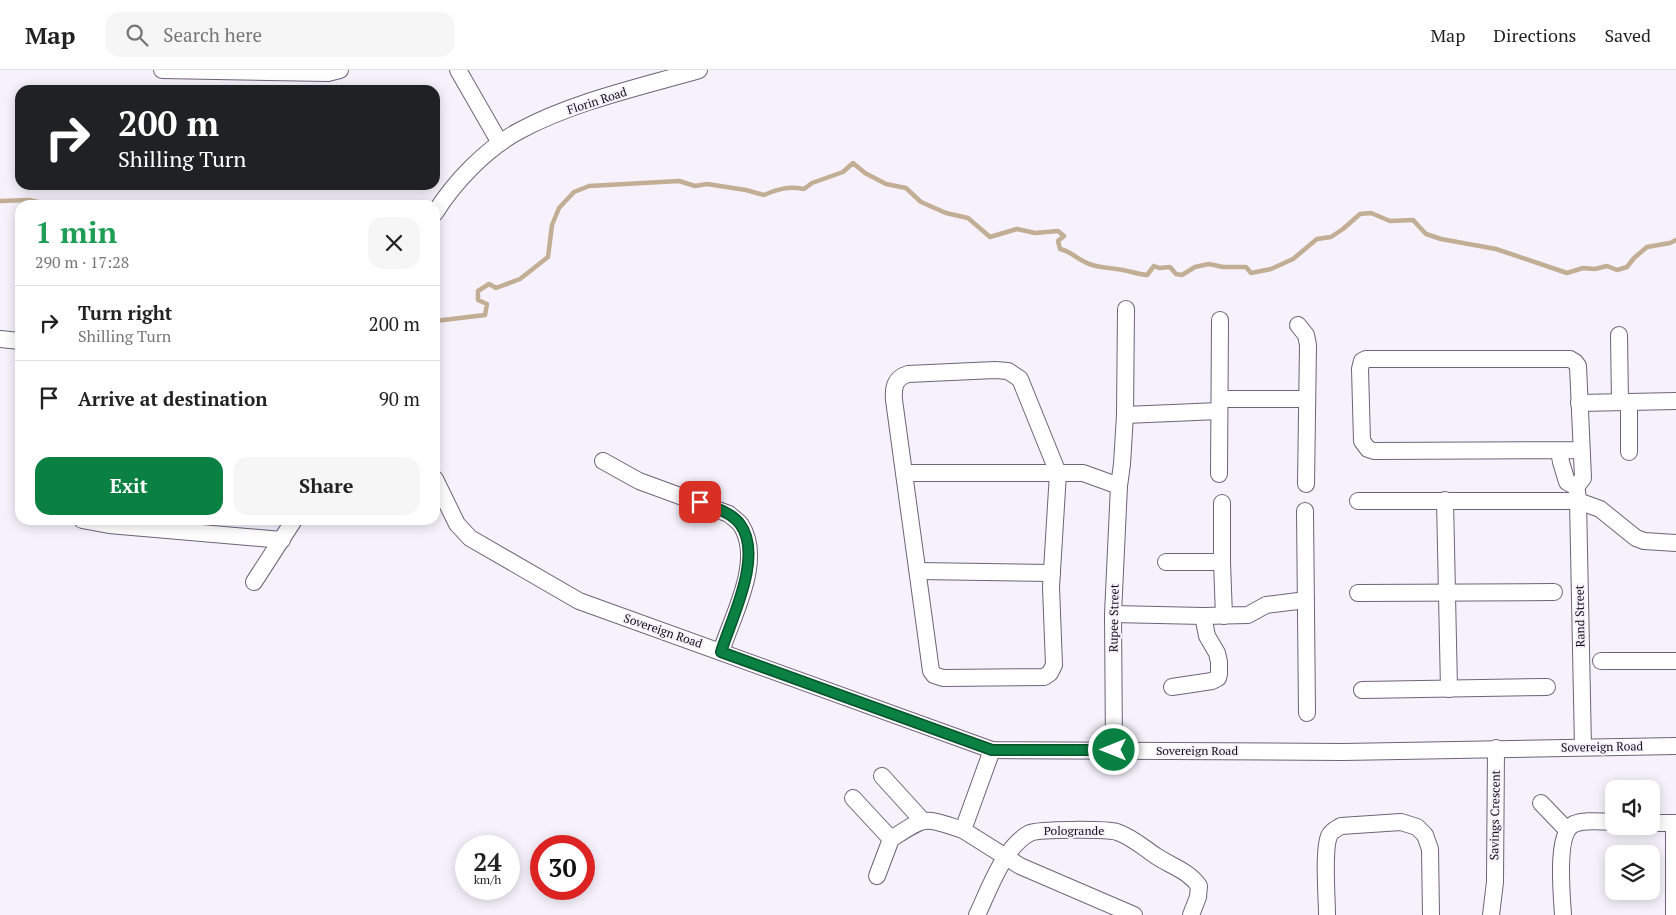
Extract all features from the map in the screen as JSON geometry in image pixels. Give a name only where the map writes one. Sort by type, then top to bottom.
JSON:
[{"type":"street","points":[[162,70],[328,74],[340,70]]},
{"type":"street","points":[[440,207],[472,167],[500,143],[458,70]]},
{"type":"street","name":"Florin Road","points":[[500,143],[518,131],[560,112],[698,70]]},
{"type":"street","name":"Rupee Street","points":[[1114,750],[1113,614],[1119,486],[1125,415],[1126,309]]},
{"type":"street","points":[[1219,474],[1220,320]]},
{"type":"street","points":[[1298,325],[1306,335],[1308,345],[1306,484]]},
{"type":"street","points":[[1619,335],[1629,452]]},
{"type":"street","points":[[0,339],[15,340]]},
{"type":"street","name":"Rand Street","points":[[1559,451],[1374,451],[1368,449],[1362,441],[1360,369],[1362,361],[1366,359],[1570,359],[1578,366],[1583,478],[1577,494],[1583,746]]},
{"type":"street","points":[[1008,371],[1020,379],[1058,473],[1052,573],[1054,665],[1050,673],[1044,677],[943,678],[934,675],[931,671],[894,400],[897,380],[908,374],[1008,371]]},
{"type":"street","points":[[1125,415],[1219,405],[1307,399]]},
{"type":"street","points":[[1579,402],[1676,401]]},
{"type":"street","points":[[1581,450],[1559,451],[1568,482],[1577,494],[1600,509],[1636,538],[1644,541],[1676,543]]},
{"type":"street","points":[[603,462],[639,481],[729,514],[740,524],[745,535],[749,559],[747,577],[721,652]]},
{"type":"street","points":[[904,473],[1083,473],[1119,486]]},
{"type":"street","name":"Sovereign Road","points":[[440,489],[457,524],[470,538],[579,601],[992,750],[1343,752],[1583,746],[1676,746]]},
{"type":"street","points":[[1358,501],[1445,500],[1577,494]]},
{"type":"street","points":[[1445,500],[1448,689]]},
{"type":"street","points":[[1222,503],[1224,616]]},
{"type":"street","points":[[1305,511],[1306,713]]},
{"type":"street","points":[[109,525],[282,540]]},
{"type":"street","points":[[254,582],[291,525]]},
{"type":"street","points":[[1166,562],[1222,562]]},
{"type":"street","points":[[918,571],[1052,573]]},
{"type":"street","points":[[1358,593],[1554,592]]},
{"type":"street","points":[[1113,614],[1248,615],[1266,605],[1306,600]]},
{"type":"street","points":[[1172,687],[1212,681],[1218,678],[1217,653],[1207,636],[1203,616]]},
{"type":"street","points":[[1601,661],[1676,661]]},
{"type":"street","points":[[1362,690],[1547,687]]},
{"type":"street","name":"Savings Crescent","points":[[1491,915],[1495,882],[1496,748]]},
{"type":"street","points":[[963,830],[992,750]]},
{"type":"street","points":[[882,776],[922,820]]},
{"type":"street","points":[[853,798],[891,839]]},
{"type":"street","points":[[1540,803],[1567,830]]},
{"type":"street","points":[[877,876],[891,839],[922,820],[934,820],[963,830],[1020,866],[1134,915]]},
{"type":"street","points":[[1327,915],[1327,848],[1329,835],[1341,826],[1401,822],[1417,827],[1425,835],[1430,849],[1431,915]]},
{"type":"street","points":[[1563,915],[1562,842],[1567,830],[1573,825],[1584,822],[1605,822]]},
{"type":"street","points":[[1660,823],[1675,823],[1674,915]]},
{"type":"street","name":"Pologrande","points":[[977,915],[1005,858],[1024,838],[1037,831],[1117,832],[1139,843],[1157,857],[1195,880],[1199,886],[1199,892],[1191,915]]},
{"type":"street","name":"Savings Crescent","points":[[1495,882],[1499,915]]},
{"type":"waterway","points":[[440,320],[485,315],[487,304],[478,300],[478,291],[489,284],[496,288],[520,279],[548,257],[552,225],[559,208],[574,192],[589,186],[679,181],[695,186],[707,184],[764,195],[783,189],[804,189],[812,183],[843,172],[853,163],[865,173],[886,184],[906,188],[921,202],[946,213],[968,218],[990,237],[1017,229],[1035,233],[1058,231],[1064,236],[1058,241],[1060,249],[1089,264],[1147,275],[1154,266],[1159,268],[1170,267],[1176,274],[1182,275],[1195,267],[1209,264],[1223,267],[1246,267],[1251,273],[1271,269],[1293,259],[1317,239],[1331,237],[1360,214],[1371,213],[1390,221],[1413,220],[1426,234],[1441,239],[1496,249],[1567,273],[1583,268],[1595,269],[1607,266],[1617,270],[1627,267],[1647,247],[1670,243],[1676,240]]},
{"type":"waterway","points":[[0,201],[15,200]]},
{"type":"route","points":[[700,502],[729,514],[740,524],[748,548],[747,577],[721,652],[992,750],[1114,750]]}]
